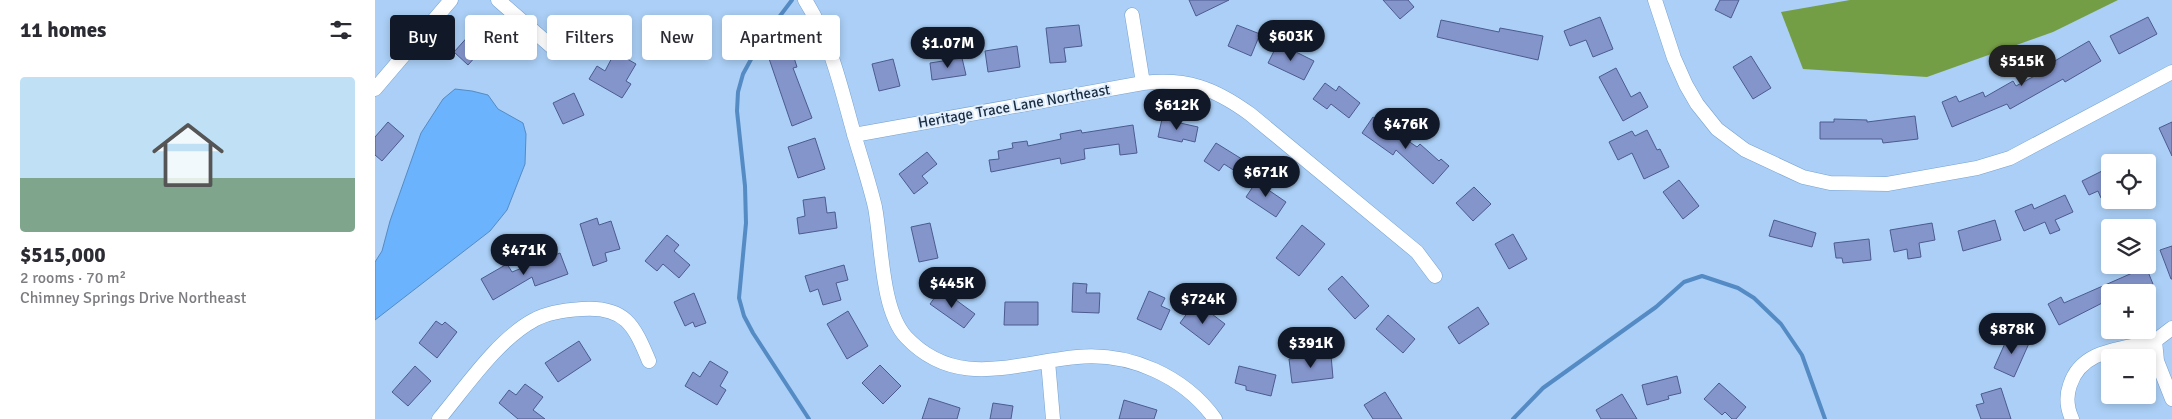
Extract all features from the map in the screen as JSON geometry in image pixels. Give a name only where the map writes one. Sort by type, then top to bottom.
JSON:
[{"type":"street","points":[[375,90],[451,0]]},
{"type":"street","points":[[498,0],[547,43]]},
{"type":"street","points":[[805,0],[829,48],[875,211],[888,300],[898,328],[905,336],[927,356],[945,365],[958,368],[988,370],[1078,357],[1106,358],[1141,365],[1181,385],[1201,402],[1215,419]]},
{"type":"street","points":[[1655,0],[1674,58],[1686,86],[1697,104],[1717,129],[1745,150],[1803,177],[1830,183],[1887,184],[1977,168],[2010,158],[2172,72]]},
{"type":"street","points":[[1132,15],[1143,84]]},
{"type":"street","name":"Heritage Trace Lane Northeast","points":[[854,134],[1143,84],[1164,81],[1184,82],[1209,89],[1232,101],[1417,252],[1435,276]]},
{"type":"street","points":[[439,419],[510,337],[535,319],[563,310],[605,308],[621,315],[633,326],[649,361]]},
{"type":"street","points":[[2072,419],[2067,403],[2067,392],[2074,374],[2086,360],[2104,352],[2155,341],[2172,328]]},
{"type":"street","points":[[2155,341],[2157,361],[2172,399]]},
{"type":"street","points":[[1048,361],[1053,419]]},
{"type":"green space","points":[[1850,0],[2118,0],[2053,32],[1927,77],[1803,69],[1781,12]]},
{"type":"water","points":[[455,89],[488,95],[498,109],[523,123],[526,134],[525,164],[507,210],[490,231],[375,320],[375,262],[382,251],[390,221],[421,133],[443,99]]},
{"type":"building","points":[[1189,0],[1229,0],[1196,16]]},
{"type":"building","points":[[1383,0],[1408,0],[1414,7],[1400,19]]},
{"type":"building","points":[[1720,0],[1739,0],[1731,18],[1715,10]]},
{"type":"building","points":[[1600,17],[1613,49],[1593,57],[1586,40],[1570,46],[1564,31]]},
{"type":"building","points":[[2148,17],[2157,34],[2119,54],[2110,36]]},
{"type":"building","points":[[1441,20],[1499,32],[1500,28],[1543,36],[1538,60],[1437,37]]},
{"type":"building","points":[[1079,25],[1082,46],[1064,48],[1066,62],[1050,63],[1046,28]]},
{"type":"building","points":[[1237,25],[1260,34],[1251,56],[1228,46]]},
{"type":"building","points":[[465,40],[465,60],[472,60],[468,65],[455,51]]},
{"type":"building","points":[[2089,41],[2101,61],[2065,82],[2063,79],[2010,109],[2007,104],[1952,127],[1942,102],[1956,96],[1959,102],[1983,92],[1985,97],[2013,81],[2016,86],[2055,65],[2053,62]]},
{"type":"building","points":[[1278,43],[1314,61],[1304,80],[1268,63]]},
{"type":"building","points":[[1017,46],[1020,67],[988,72],[985,51]]},
{"type":"building","points":[[1751,56],[1771,88],[1753,99],[1733,67]]},
{"type":"building","points":[[962,58],[966,75],[932,80],[930,63]]},
{"type":"building","points":[[893,59],[900,86],[879,91],[872,64]]},
{"type":"building","points":[[611,60],[629,60],[636,64],[626,81],[631,84],[622,98],[589,79],[597,66],[605,71]]},
{"type":"building","points":[[769,60],[795,60],[797,67],[793,68],[812,118],[792,126]]},
{"type":"building","points":[[1616,68],[1631,97],[1640,92],[1648,107],[1623,121],[1599,77]]},
{"type":"building","points":[[1325,83],[1336,91],[1339,86],[1360,103],[1349,118],[1331,104],[1327,109],[1313,99]]},
{"type":"building","points":[[574,93],[584,115],[563,124],[553,103]]},
{"type":"building","points":[[1915,116],[1918,139],[1883,143],[1882,139],[1820,139],[1820,122],[1834,122],[1834,119],[1867,120],[1867,122]]},
{"type":"building","points":[[1373,117],[1417,147],[1420,144],[1439,161],[1441,159],[1449,166],[1433,184],[1396,150],[1393,155],[1362,133]]},
{"type":"building","points":[[1162,119],[1198,127],[1195,142],[1183,139],[1182,142],[1158,137]]},
{"type":"building","points":[[388,122],[404,136],[382,161],[375,155],[375,137]]},
{"type":"building","points":[[2172,122],[2172,156],[2159,128]]},
{"type":"building","points":[[1133,125],[1137,153],[1120,155],[1119,144],[1084,149],[1085,159],[1061,164],[1060,158],[991,172],[989,160],[999,159],[998,151],[1013,148],[1012,143],[1027,141],[1028,146],[1061,139],[1060,134],[1081,130],[1082,133]]},
{"type":"building","points":[[1647,130],[1657,150],[1660,149],[1669,167],[1644,179],[1632,153],[1618,160],[1609,142],[1632,131],[1635,136]]},
{"type":"building","points":[[815,138],[825,169],[798,178],[788,147]]},
{"type":"building","points":[[1216,143],[1245,161],[1238,173],[1224,164],[1219,171],[1204,161]]},
{"type":"building","points":[[927,152],[937,164],[922,176],[928,183],[914,194],[899,174]]},
{"type":"building","points":[[2101,172],[2101,198],[2098,191],[2089,195],[2082,181]]},
{"type":"building","points":[[1258,179],[1269,186],[1267,189],[1286,202],[1276,217],[1246,197]]},
{"type":"building","points":[[1679,180],[1699,206],[1683,219],[1663,192]]},
{"type":"building","points":[[1474,187],[1491,204],[1473,221],[1456,203]]},
{"type":"building","points":[[2065,195],[2073,212],[2055,220],[2060,230],[2050,234],[2045,222],[2024,231],[2015,211],[2032,204],[2034,209]]},
{"type":"building","points":[[825,197],[827,213],[835,212],[837,228],[799,234],[797,218],[805,216],[803,200]]},
{"type":"building","points":[[597,218],[599,225],[611,221],[620,249],[605,253],[607,261],[593,266],[580,224]]},
{"type":"building","points":[[1774,220],[1816,233],[1812,247],[1769,236]]},
{"type":"building","points":[[1995,220],[2001,240],[1963,251],[1958,231]]},
{"type":"building","points":[[930,223],[938,258],[919,262],[911,227]]},
{"type":"building","points":[[1932,223],[1935,240],[1919,243],[1921,257],[1908,259],[1907,249],[1894,252],[1890,230]]},
{"type":"building","points":[[1302,225],[1325,244],[1299,276],[1276,258]]},
{"type":"building","points":[[1513,234],[1527,259],[1509,269],[1495,244]]},
{"type":"building","points":[[667,235],[679,245],[674,251],[690,265],[679,278],[663,264],[657,271],[645,261]]},
{"type":"building","points":[[1869,239],[1871,260],[1843,263],[1842,258],[1836,258],[1834,243]]},
{"type":"building","points":[[2172,246],[2172,279],[2171,279],[2160,250]]},
{"type":"building","points":[[560,253],[568,274],[535,286],[532,277],[493,300],[481,279],[507,264],[512,272]]},
{"type":"building","points":[[844,265],[848,280],[836,283],[841,300],[823,305],[818,289],[810,292],[805,276]]},
{"type":"building","points":[[2130,274],[2149,274],[2153,284],[2107,284]]},
{"type":"building","points":[[1342,276],[1369,306],[1355,319],[1328,289]]},
{"type":"building","points":[[1073,283],[1087,284],[1086,293],[1100,293],[1099,313],[1072,312]]},
{"type":"building","points":[[2101,287],[2101,304],[2059,325],[2048,304],[2061,297],[2064,303]]},
{"type":"building","points":[[941,289],[975,314],[964,328],[930,304]]},
{"type":"building","points":[[1149,291],[1165,298],[1161,306],[1170,310],[1161,330],[1137,319]]},
{"type":"building","points":[[694,293],[706,323],[695,327],[693,322],[685,326],[674,302]]},
{"type":"building","points":[[1005,302],[1038,302],[1038,325],[1004,325]]},
{"type":"building","points":[[1478,307],[1489,324],[1459,344],[1448,327]]},
{"type":"building","points":[[1191,308],[1203,317],[1208,311],[1225,324],[1209,345],[1180,323]]},
{"type":"building","points":[[848,311],[868,346],[847,359],[827,324]]},
{"type":"building","points":[[1388,315],[1415,339],[1403,353],[1376,329]]},
{"type":"building","points":[[436,321],[442,325],[445,322],[457,332],[437,358],[419,343]]},
{"type":"building","points":[[2010,332],[2030,341],[2014,377],[1994,368]]},
{"type":"building","points":[[579,341],[591,360],[558,382],[545,363]]},
{"type":"building","points":[[1331,355],[1333,378],[1292,383],[1289,359]]},
{"type":"building","points":[[710,361],[728,372],[720,386],[726,390],[717,405],[685,386],[693,372],[700,377]]},
{"type":"building","points":[[880,365],[901,386],[883,404],[862,383]]},
{"type":"building","points":[[415,366],[431,381],[408,406],[392,392]]},
{"type":"building","points":[[1239,366],[1276,375],[1271,396],[1246,390],[1246,386],[1235,383]]},
{"type":"building","points":[[1677,376],[1681,393],[1668,396],[1669,399],[1647,405],[1642,385]]},
{"type":"building","points":[[1719,383],[1746,407],[1736,419],[1732,419],[1725,412],[1722,415],[1704,399]]},
{"type":"building","points":[[525,384],[543,397],[533,410],[545,419],[518,419],[499,403],[509,390],[516,395]]},
{"type":"building","points":[[2001,388],[2011,419],[1981,419],[1976,405],[1984,403],[1981,394]]},
{"type":"building","points":[[1385,392],[1402,419],[1373,419],[1364,405]]},
{"type":"building","points":[[1622,394],[1637,419],[1601,419],[1596,410]]},
{"type":"building","points":[[929,398],[960,408],[957,419],[922,419]]},
{"type":"building","points":[[1124,400],[1157,410],[1154,419],[1119,419]]},
{"type":"building","points":[[993,403],[1013,406],[1011,419],[990,419]]},
{"type":"waterway","points":[[792,0],[761,41],[743,74],[738,92],[737,111],[745,186],[746,223],[739,298],[744,316],[753,333],[809,419]]},
{"type":"waterway","points":[[1513,419],[1543,388],[1656,307],[1684,282],[1702,276],[1738,288],[1754,298],[1781,324],[1802,355],[1825,419]]}]
